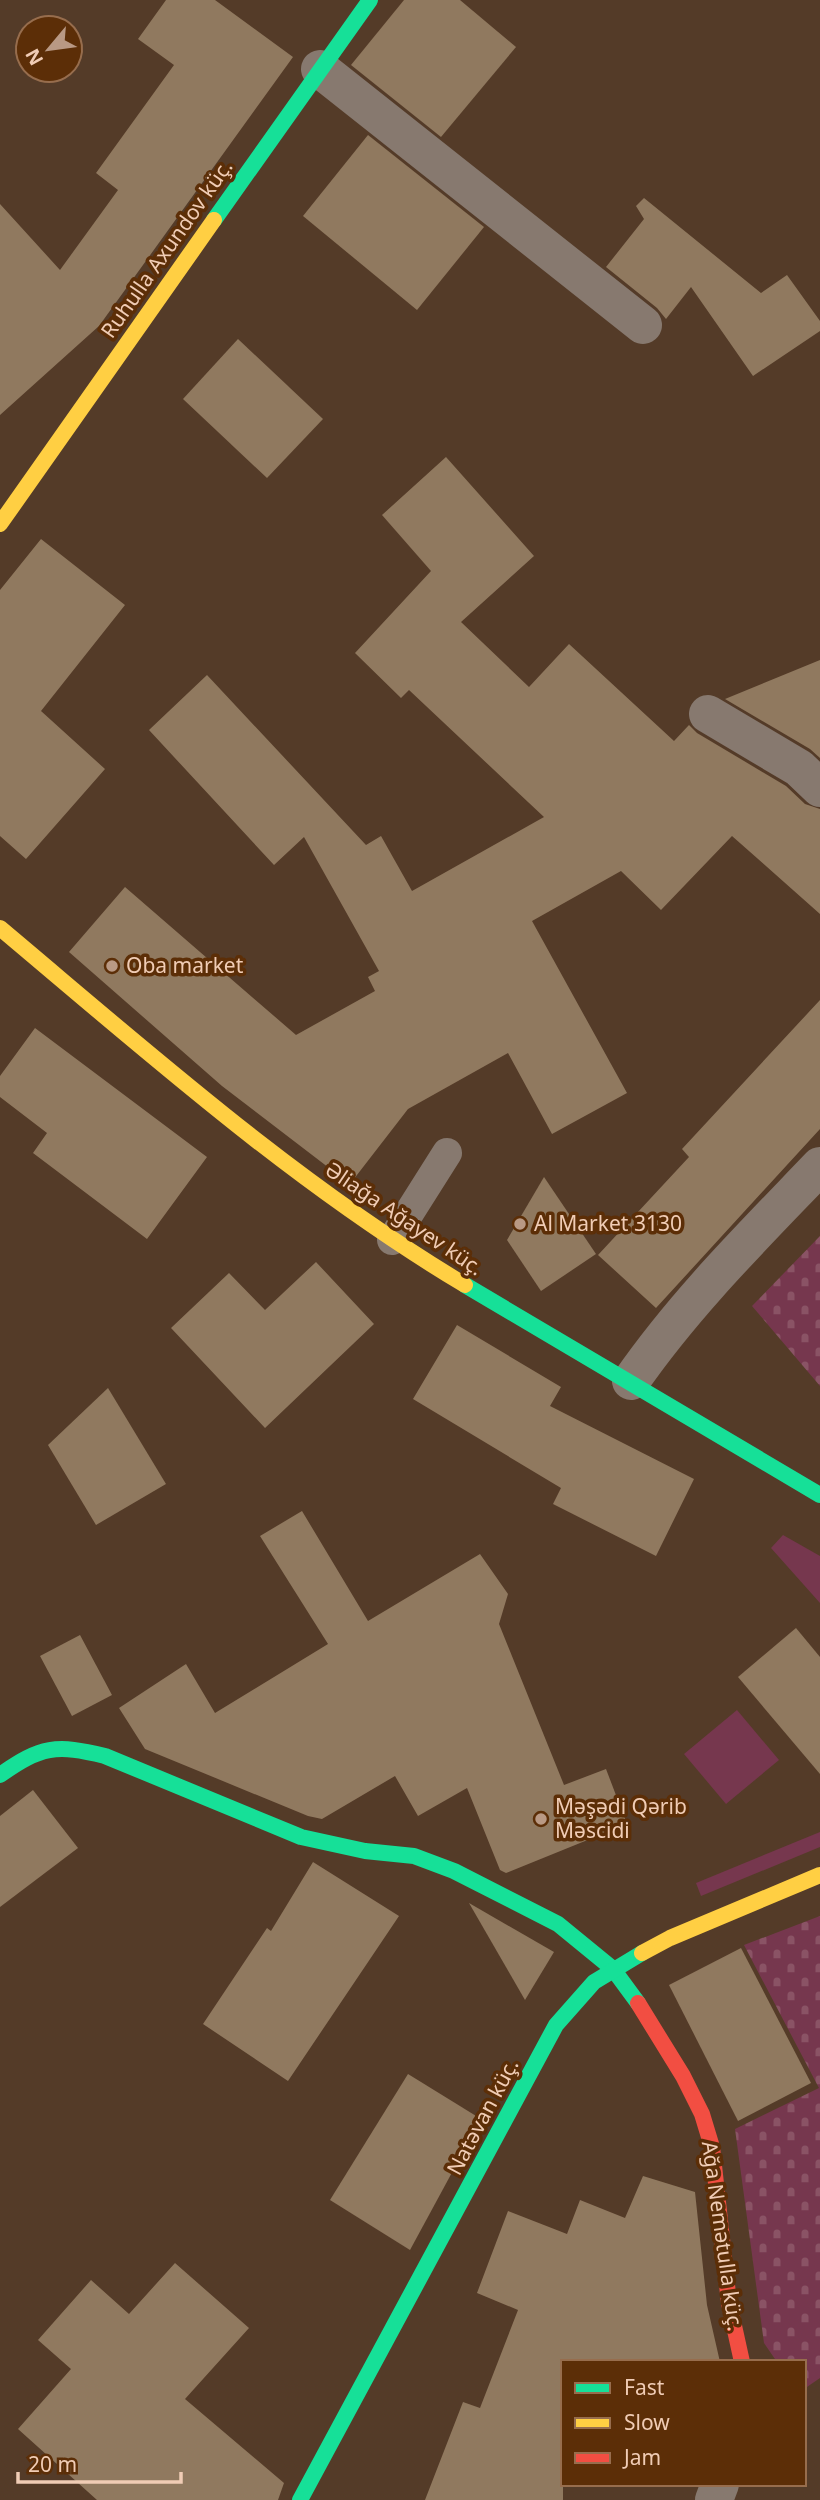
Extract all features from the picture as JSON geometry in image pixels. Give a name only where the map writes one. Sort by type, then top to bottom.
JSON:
[{"type":"street","name":"Ruhulla Axundov küç.","points":[[0,524],[370,0]]},
{"type":"street","points":[[320,69],[643,325]]},
{"type":"street","points":[[708,714],[799,768],[820,788]]},
{"type":"street","name":"Əliağa Ağayev küç.","points":[[0,928],[206,1102],[307,1181],[392,1240],[489,1301],[631,1381],[820,1495]]},
{"type":"street","points":[[631,1381],[660,1339],[696,1296],[820,1166]]},
{"type":"street","name":"Ağa Nemətulla küç.","points":[[0,1775],[18,1761],[48,1748],[72,1748],[105,1756],[301,1837],[365,1851],[414,1856],[454,1871],[558,1924],[613,1969],[684,2076],[702,2114],[712,2147],[729,2303],[742,2360]]},
{"type":"street","name":"Natəvan küç.","points":[[300,2500],[556,2025],[594,1982],[613,1969],[670,1938],[820,1875]]},
{"type":"lane","points":[[392,1240],[447,1153]]},
{"type":"green space","points":[[820,1236],[820,1386],[752,1306]]},
{"type":"green space","points":[[783,1535],[820,1556],[820,1603],[771,1548]]},
{"type":"green space","points":[[737,1710],[779,1760],[726,1804],[684,1754]]},
{"type":"green space","points":[[820,1832],[820,1847],[701,1896],[696,1883]]},
{"type":"green space","points":[[820,1916],[820,2378],[806,2388],[806,2360],[776,2360],[764,2343],[735,2129],[819,2088],[744,1945]]},
{"type":"building","points":[[166,0],[215,0],[293,57],[99,326],[0,415],[0,204],[60,270],[118,190],[96,173],[174,65],[138,39]]},
{"type":"building","points":[[404,0],[460,0],[516,47],[441,137],[351,65]]},
{"type":"building","points":[[368,135],[484,227],[417,310],[303,216]]},
{"type":"building","points":[[644,198],[761,293],[787,275],[820,321],[820,331],[753,376],[691,287],[666,319],[657,308],[606,267],[644,219],[636,206]]},
{"type":"building","points":[[238,339],[323,419],[267,478],[183,399]]},
{"type":"building","points":[[446,457],[534,556],[461,622],[529,687],[569,644],[674,741],[689,725],[697,733],[786,786],[805,804],[820,809],[820,914],[732,836],[661,910],[621,871],[532,921],[627,1093],[552,1134],[508,1053],[408,1109],[350,1184],[222,1086],[69,952],[125,887],[296,1035],[375,991],[368,977],[379,971],[304,837],[274,865],[149,730],[207,675],[366,845],[381,836],[412,891],[544,817],[409,690],[401,698],[355,653],[431,571],[382,515]]},
{"type":"building","points":[[41,539],[125,605],[41,711],[105,769],[26,859],[0,836],[0,590]]},
{"type":"building","points":[[820,660],[820,758],[810,749],[725,699]]},
{"type":"building","points":[[820,1000],[820,1129],[656,1308],[598,1255],[689,1157],[682,1149]]},
{"type":"building","points":[[35,1028],[207,1157],[147,1239],[33,1153],[47,1133],[0,1097],[0,1076]]},
{"type":"building","points":[[544,1177],[596,1254],[541,1291],[507,1240]]},
{"type":"building","points":[[316,1262],[374,1324],[265,1428],[171,1328],[229,1273],[265,1310]]},
{"type":"building","points":[[457,1325],[561,1387],[550,1406],[694,1479],[656,1556],[553,1504],[561,1488],[413,1399]]},
{"type":"building","points":[[108,1388],[166,1484],[96,1525],[48,1445]]},
{"type":"building","points":[[302,1511],[368,1621],[480,1554],[508,1594],[499,1624],[564,1785],[606,1769],[627,1824],[506,1873],[500,1870],[467,1788],[418,1816],[395,1776],[322,1819],[308,1816],[145,1749],[119,1708],[186,1664],[215,1713],[328,1644],[260,1536]]},
{"type":"building","points":[[796,1628],[820,1657],[820,1774],[738,1677]]},
{"type":"building","points":[[80,1635],[112,1695],[72,1716],[40,1656]]},
{"type":"building","points":[[33,1790],[78,1848],[0,1907],[0,1816]]},
{"type":"building","points":[[313,1862],[399,1916],[288,2081],[203,2024],[267,1928],[271,1931]]},
{"type":"building","points":[[469,1903],[554,1952],[525,2000]]},
{"type":"building","points":[[741,1948],[811,2083],[738,2121],[669,1985]]},
{"type":"building","points":[[408,2074],[481,2119],[410,2250],[330,2200]]},
{"type":"building","points":[[643,2176],[695,2192],[707,2305],[720,2360],[561,2360],[563,2500],[425,2500],[463,2402],[480,2408],[518,2310],[477,2293],[508,2211],[567,2234],[580,2200],[625,2218]]},
{"type":"building","points":[[175,2263],[249,2328],[185,2399],[284,2483],[278,2500],[97,2500],[18,2429],[71,2369],[38,2340],[91,2280],[129,2314]]},
{"type":"traffic: fast","points":[[214,220],[370,0]]},
{"type":"traffic: fast","points":[[465,1285],[820,1495]]},
{"type":"traffic: fast","points":[[0,1775],[38,1753],[61,1749],[88,1752],[105,1756],[301,1837],[365,1851],[414,1856],[454,1871],[558,1924],[613,1969],[638,2003]]},
{"type":"traffic: fast","points":[[300,2500],[556,2025],[594,1982],[642,1953]]},
{"type":"traffic: slow","points":[[0,524],[214,220]]},
{"type":"traffic: slow","points":[[0,928],[168,1070],[283,1161],[403,1246],[465,1285]]},
{"type":"traffic: slow","points":[[642,1953],[670,1938],[820,1875]]},
{"type":"traffic: jam","points":[[638,2003],[683,2076],[702,2114],[712,2147],[729,2303],[742,2360]]},
{"type":"place","name":"Oba market","points":[[112,966]]},
{"type":"place","name":"Al Market 3130","points":[[520,1224]]},
{"type":"place","name":"Məşədi Qərib Məscidi","points":[[541,1819]]}]
